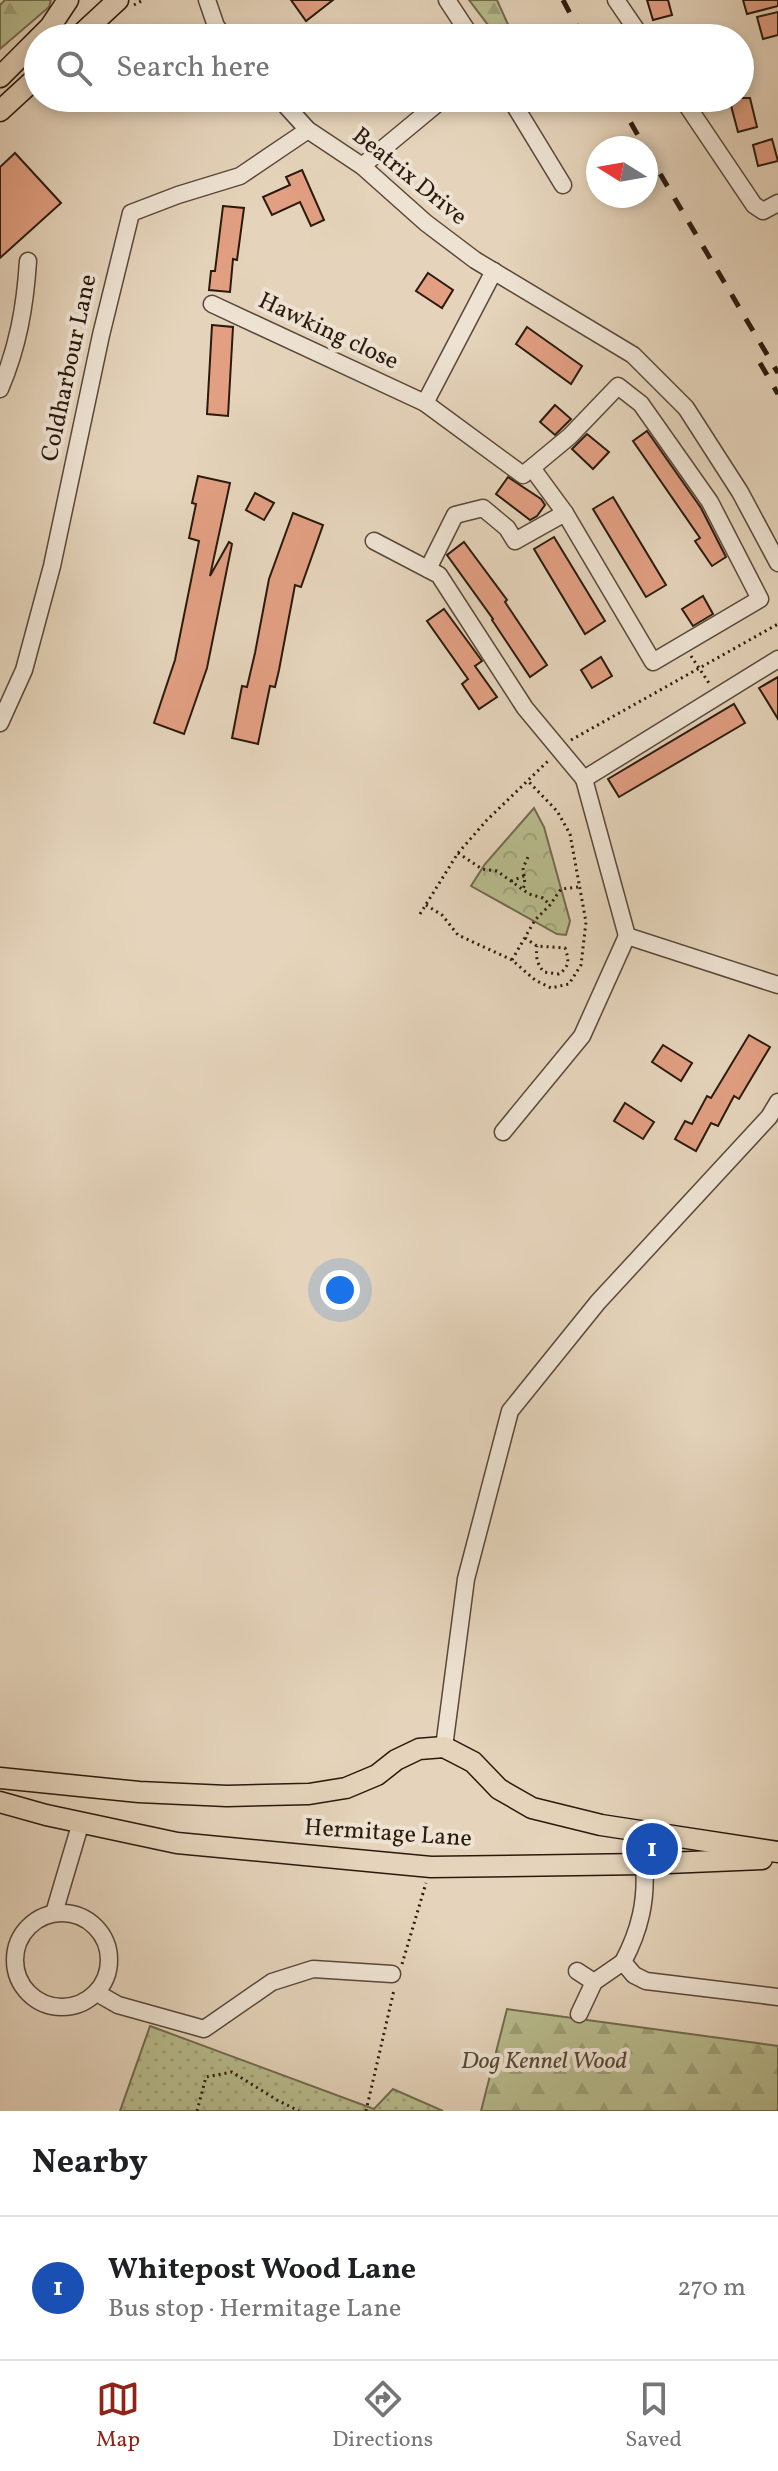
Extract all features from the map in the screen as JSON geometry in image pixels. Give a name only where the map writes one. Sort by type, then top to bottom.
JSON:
[{"type":"main road","points":[[52,24],[68,0]]},
{"type":"main road","points":[[92,24],[118,0]]},
{"type":"main road","points":[[0,77],[24,52]]},
{"type":"main road","points":[[0,111],[24,89]]},
{"type":"main road","points":[[0,1778],[139,1792],[227,1796],[309,1794],[346,1788],[377,1775],[396,1760],[419,1749],[444,1747],[473,1762],[499,1789],[532,1808],[601,1825],[778,1852]]},
{"type":"main road","name":"Hermitage Lane","points":[[0,1802],[177,1843],[431,1867],[778,1859]]},
{"type":"street","points":[[207,0],[215,24]]},
{"type":"street","points":[[447,0],[463,24]]},
{"type":"street","points":[[616,0],[632,24]]},
{"type":"street","name":"Beatrix Drive","points":[[284,112],[362,166],[426,223],[475,260],[633,355],[686,408],[740,492],[778,563]]},
{"type":"street","points":[[362,166],[427,112]]},
{"type":"street","points":[[519,112],[563,185]]},
{"type":"street","points":[[691,112],[754,205],[763,211],[778,203]]},
{"type":"street","name":"Coldharbour Lane","points":[[0,723],[24,670],[52,566],[101,335],[131,213],[240,176],[308,130]]},
{"type":"street","points":[[0,389],[13,359],[21,328],[28,261]]},
{"type":"street","points":[[425,403],[494,271]]},
{"type":"street","name":"Hawking close","points":[[212,304],[425,403],[528,472],[565,513],[653,662],[683,644]]},
{"type":"street","points":[[528,472],[570,436],[618,386],[641,404],[710,502],[760,599],[683,644]]},
{"type":"street","points":[[428,569],[455,515],[483,508],[507,528],[515,541],[565,513]]},
{"type":"street","points":[[374,541],[439,575],[525,708],[584,779],[627,936],[582,1036],[503,1132]]},
{"type":"street","points":[[584,779],[778,659]]},
{"type":"street","points":[[627,936],[778,985]]},
{"type":"street","points":[[444,1747],[466,1579],[510,1411],[598,1302],[769,1117],[778,1102]]},
{"type":"street","points":[[54,1913],[81,1822]]},
{"type":"street","points":[[579,2014],[594,1982],[623,1962],[638,1931],[645,1889],[644,1864]]},
{"type":"street","points":[[54,1913],[69,1913],[83,1917],[95,1926],[109,1952],[109,1966],[105,1981],[97,1993],[70,2008],[55,2008],[28,1995],[19,1982],[7,1951],[28,1926],[40,1918],[54,1913]]},
{"type":"street","points":[[623,1962],[634,1975],[646,1981],[778,1997]]},
{"type":"street","points":[[97,1993],[118,2005],[204,2029],[272,1982],[313,1969],[392,1974]]},
{"type":"street","points":[[577,1971],[594,1982]]},
{"type":"path","points":[[683,644],[718,696]]},
{"type":"path","points":[[426,905],[442,915],[458,935],[512,960],[535,980],[551,988],[569,984],[581,965],[586,922],[570,834],[557,811],[528,781]]},
{"type":"path","points":[[458,853],[482,869],[497,871],[550,905]]},
{"type":"path","points":[[523,889],[523,868],[528,857]]},
{"type":"path","points":[[511,881],[524,876]]},
{"type":"path","points":[[512,960],[535,920],[561,889],[579,887]]},
{"type":"path","points":[[525,938],[537,946],[565,948],[569,960],[567,969],[559,974],[544,972],[538,966],[537,946]]},
{"type":"path","points":[[197,2111],[206,2077],[232,2072],[299,2111]]},
{"type":"green space","points":[[5,0],[51,0],[49,7],[29,24],[24,24],[24,28],[0,49],[0,5]]},
{"type":"green space","points":[[469,0],[497,0],[508,24],[487,24]]},
{"type":"green space","points":[[534,808],[544,827],[570,921],[566,935],[557,934],[471,886],[485,864]]},
{"type":"green space","name":"Dog Kennel Wood","points":[[507,2009],[778,2046],[778,2111],[481,2111]]},
{"type":"green space","points":[[150,2026],[374,2109],[393,2089],[443,2111],[120,2111]]},
{"type":"building","points":[[291,0],[333,0],[306,21]]},
{"type":"building","points":[[647,0],[668,0],[672,15],[653,20]]},
{"type":"building","points":[[743,0],[778,0],[778,6],[747,14]]},
{"type":"building","points":[[778,12],[778,35],[763,39],[757,17]]},
{"type":"building","points":[[733,112],[753,112],[757,127],[738,132]]},
{"type":"building","points":[[772,139],[778,161],[758,166],[753,145]]},
{"type":"building","points":[[15,153],[61,203],[0,258],[0,167]]},
{"type":"building","points":[[302,170],[324,220],[311,226],[300,202],[272,215],[263,197],[290,185],[286,177]]},
{"type":"building","points":[[223,206],[244,208],[237,260],[233,259],[230,292],[209,290],[211,271],[215,271]]},
{"type":"building","points":[[428,273],[453,290],[442,308],[416,291]]},
{"type":"building","points":[[212,325],[233,327],[228,416],[207,414]]},
{"type":"building","points":[[527,327],[582,366],[571,384],[516,344]]},
{"type":"building","points":[[555,405],[571,419],[555,435],[540,422]]},
{"type":"building","points":[[647,431],[701,508],[726,557],[712,566],[695,541],[700,538],[633,441]]},
{"type":"building","points":[[587,434],[609,452],[593,469],[572,449]]},
{"type":"building","points":[[198,476],[230,483],[210,576],[229,542],[232,544],[207,668],[184,734],[154,723],[175,660],[199,541],[189,538]]},
{"type":"building","points":[[508,477],[541,499],[545,505],[537,516],[530,520],[496,494]]},
{"type":"building","points":[[255,493],[274,503],[264,520],[246,510]]},
{"type":"building","points":[[613,497],[666,585],[646,597],[593,509]]},
{"type":"building","points":[[293,513],[323,525],[301,587],[295,585],[279,670],[275,687],[270,686],[258,744],[232,738],[242,686],[247,687],[255,653],[269,579]]},
{"type":"building","points":[[554,537],[605,621],[585,634],[534,549]]},
{"type":"building","points":[[464,542],[507,600],[505,602],[547,665],[530,677],[447,555]]},
{"type":"building","points":[[703,596],[713,614],[693,626],[682,609]]},
{"type":"building","points":[[444,609],[482,661],[475,666],[497,697],[479,709],[462,684],[468,679],[427,621]]},
{"type":"building","points":[[601,657],[612,676],[592,688],[581,670]]},
{"type":"building","points":[[778,677],[778,719],[759,688]]},
{"type":"building","points":[[734,704],[745,723],[619,797],[608,779]]},
{"type":"building","points":[[749,1035],[770,1047],[739,1099],[734,1096],[718,1126],[711,1123],[696,1151],[675,1139],[685,1121],[692,1124],[707,1096],[711,1098]]},
{"type":"building","points":[[663,1045],[692,1063],[681,1081],[652,1062]]},
{"type":"building","points":[[625,1103],[654,1122],[643,1139],[614,1121]]},
{"type":"railway","points":[[563,0],[576,24]]},
{"type":"railway","points":[[625,112],[638,136]]},
{"type":"railway","points":[[658,170],[778,373]]},
{"type":"railway","points":[[760,363],[778,394]]},
{"type":"place","name":"Whitepost Wood Lane","points":[[652,1849]]}]
